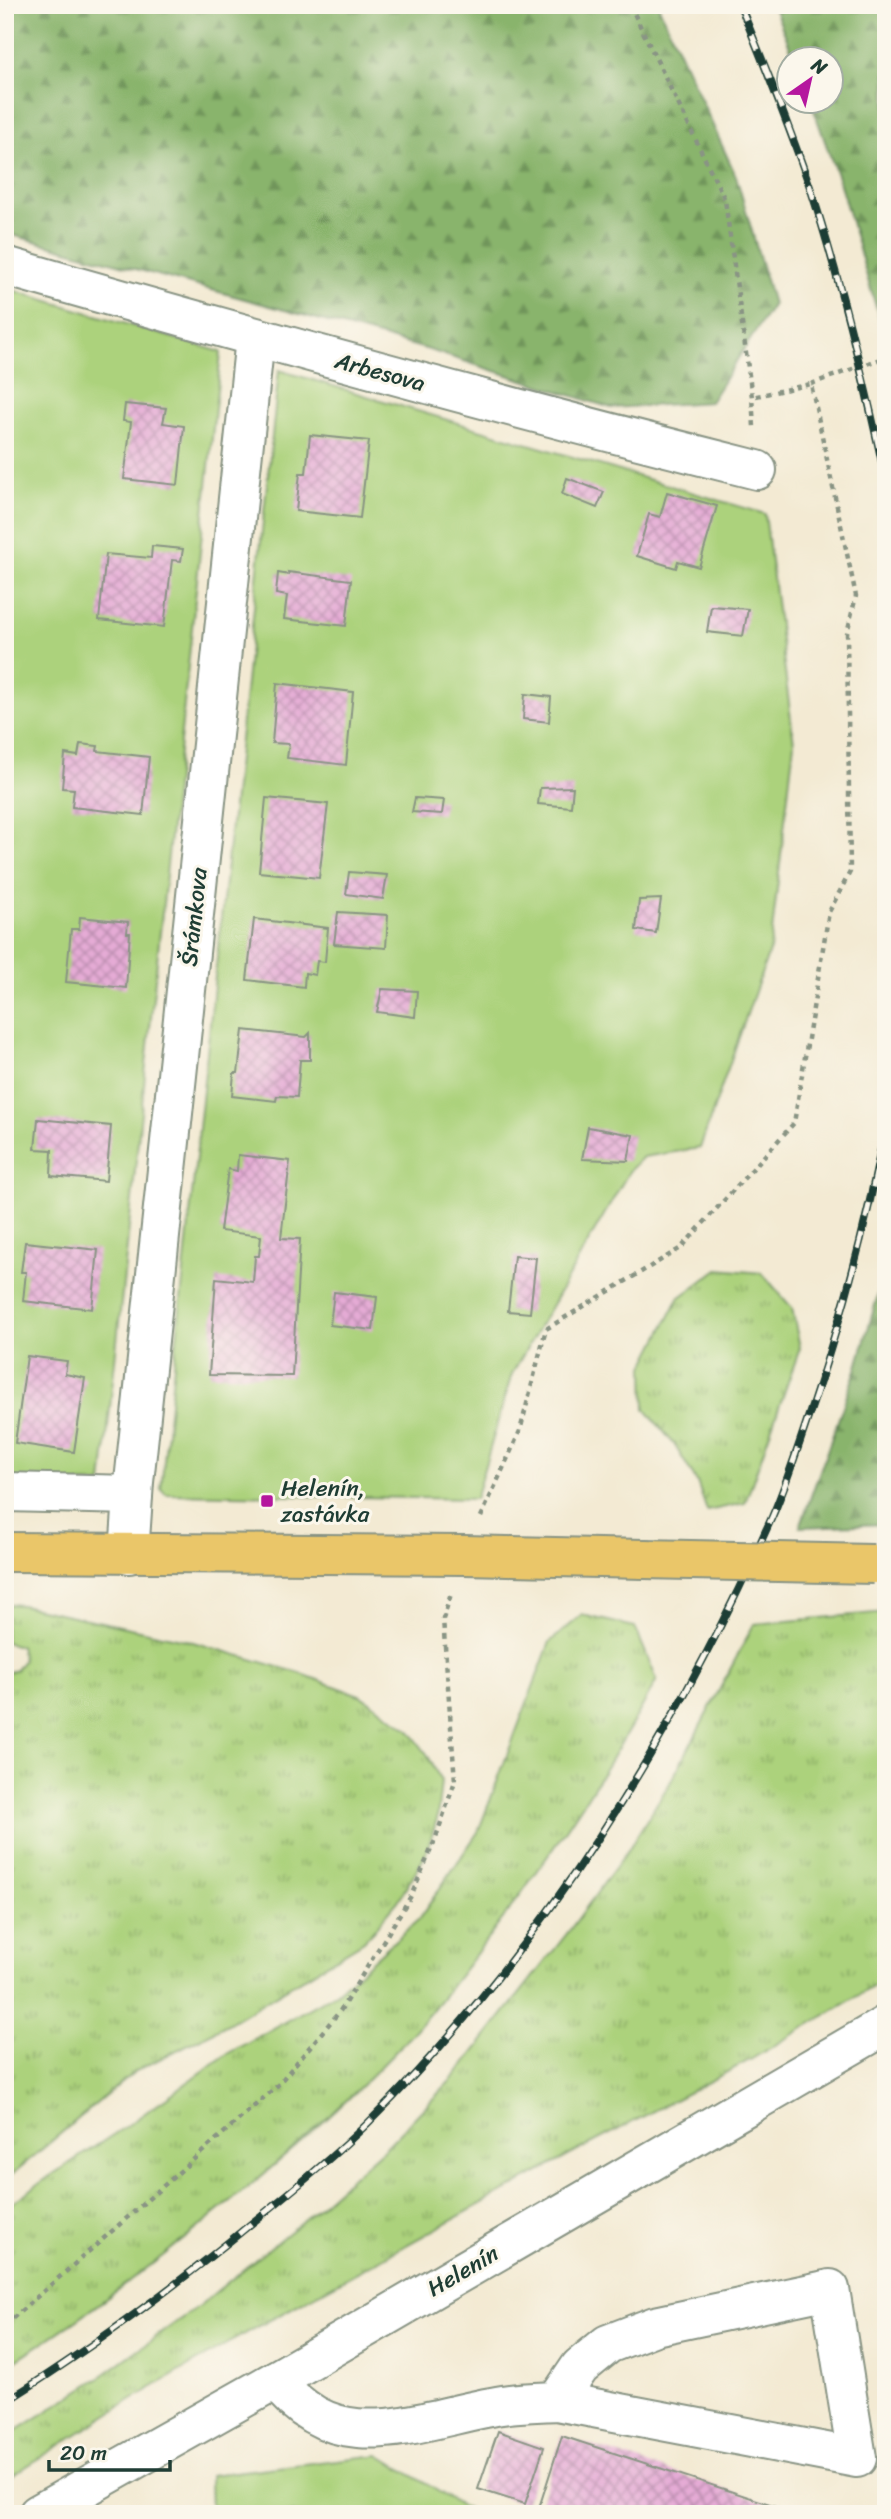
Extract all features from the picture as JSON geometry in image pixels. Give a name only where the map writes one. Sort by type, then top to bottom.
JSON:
[{"type":"main road","points":[[5,1552],[465,1555],[879,1564]]},
{"type":"street","name":"Arbesova","points":[[5,265],[255,338],[538,415],[757,470]]},
{"type":"street","name":"Šrámkova","points":[[129,1554],[133,1495],[255,338]]},
{"type":"street","points":[[5,1492],[133,1495]]},
{"type":"street","name":"Helenín","points":[[38,2514],[276,2380],[886,2025]]},
{"type":"street","points":[[276,2380],[289,2398],[315,2415],[341,2426],[394,2429],[509,2404],[557,2401],[858,2458],[830,2289],[655,2326],[608,2344],[580,2367],[557,2401]]},
{"type":"path","points":[[630,5],[724,200],[752,397],[757,470]]},
{"type":"path","points":[[752,397],[811,384],[886,357]]},
{"type":"path","points":[[5,2325],[276,2087],[340,2011],[411,1896],[435,1840],[455,1781],[443,1619],[465,1555],[520,1431],[546,1329],[681,1248],[794,1123],[829,912],[850,872],[847,633],[856,596],[811,384]]},
{"type":"green space","points":[[5,5],[658,5],[736,176],[773,304],[710,402],[611,408],[426,349],[5,233]]},
{"type":"green space","points":[[773,5],[886,5],[886,341],[839,181],[816,116],[846,116],[846,46],[790,46]]},
{"type":"green space","points":[[5,288],[221,352],[102,1484],[5,1481]]},
{"type":"green space","points":[[279,370],[765,514],[794,743],[770,949],[700,1148],[643,1157],[630,1170],[512,1374],[475,1499],[166,1494],[161,1489]]},
{"type":"green space","points":[[886,1267],[886,1524],[800,1527],[857,1367]]},
{"type":"green space","points":[[718,1269],[762,1273],[792,1308],[800,1348],[745,1503],[707,1511],[697,1482],[674,1444],[645,1409],[644,1366],[679,1298]]},
{"type":"green space","points":[[5,1604],[21,1605],[186,1640],[299,1673],[362,1696],[408,1729],[427,1754],[441,1781],[437,1819],[425,1856],[398,1901],[364,1941],[228,2024],[134,2072],[5,2180],[5,1673],[16,1670],[23,1660],[20,1646],[5,1642]]},
{"type":"green space","points":[[886,1612],[886,1979],[750,2060],[570,2155],[230,2342],[126,2403],[5,2480],[5,2438],[99,2378],[200,2305],[300,2223],[386,2147],[456,2075],[569,1931],[626,1853],[673,1778],[754,1624]]},
{"type":"green space","points":[[582,1615],[635,1627],[657,1680],[576,1814],[486,1941],[410,2036],[368,2080],[301,2142],[149,2267],[5,2367],[5,2208],[227,2054],[336,1993],[419,1919],[478,1832],[550,1642]]},
{"type":"green space","points":[[379,2455],[475,2514],[211,2514],[210,2475]]},
{"type":"building","points":[[125,404],[166,408],[163,423],[184,426],[178,485],[124,479],[131,422],[123,421]]},
{"type":"building","points":[[310,435],[369,441],[360,518],[296,511],[300,473],[306,473]]},
{"type":"building","points":[[567,478],[604,492],[597,508],[562,494]]},
{"type":"building","points":[[667,492],[717,506],[699,567],[678,561],[676,568],[637,556],[649,514],[660,517]]},
{"type":"building","points":[[152,546],[183,549],[181,561],[172,560],[164,627],[99,620],[106,554],[151,558]]},
{"type":"building","points":[[288,572],[351,580],[346,626],[284,619],[287,596],[276,594],[278,573],[289,575]]},
{"type":"building","points":[[711,606],[748,609],[743,636],[707,632]]},
{"type":"building","points":[[277,683],[353,692],[346,765],[287,758],[289,744],[272,743]]},
{"type":"building","points":[[525,694],[551,697],[549,722],[523,719]]},
{"type":"building","points":[[80,744],[98,746],[97,751],[149,757],[143,815],[72,807],[74,789],[62,788],[65,754],[78,756]]},
{"type":"building","points":[[573,787],[571,807],[538,804],[540,788]]},
{"type":"building","points":[[266,798],[328,804],[319,878],[259,872]]},
{"type":"building","points":[[415,798],[444,800],[442,814],[412,812]]},
{"type":"building","points":[[349,872],[387,875],[383,899],[346,894]]},
{"type":"building","points":[[661,899],[656,933],[636,930],[639,900]]},
{"type":"building","points":[[338,912],[388,915],[386,948],[334,944]]},
{"type":"building","points":[[80,917],[128,922],[127,933],[130,933],[126,988],[66,982],[71,929],[79,929]]},
{"type":"building","points":[[254,919],[328,928],[325,962],[317,961],[315,975],[305,973],[304,987],[247,980]]},
{"type":"building","points":[[382,989],[417,991],[415,1017],[377,1012]]},
{"type":"building","points":[[243,1030],[306,1037],[310,1033],[310,1060],[300,1060],[297,1097],[277,1096],[276,1101],[232,1096],[234,1073],[238,1073]]},
{"type":"building","points":[[38,1119],[111,1126],[106,1181],[51,1176],[52,1150],[35,1149]]},
{"type":"building","points":[[588,1127],[633,1135],[628,1161],[582,1159]]},
{"type":"building","points":[[238,1155],[290,1161],[281,1238],[300,1239],[292,1376],[209,1375],[216,1278],[253,1282],[255,1256],[259,1256],[261,1236],[220,1231],[228,1169],[237,1171]]},
{"type":"building","points":[[25,1242],[98,1250],[92,1309],[23,1301],[26,1272],[21,1272]]},
{"type":"building","points":[[514,1256],[536,1258],[530,1313],[508,1311]]},
{"type":"building","points":[[334,1292],[377,1297],[373,1330],[330,1325]]},
{"type":"building","points":[[27,1356],[67,1361],[65,1374],[85,1378],[74,1452],[15,1443]]},
{"type":"building","points":[[498,2431],[544,2447],[525,2504],[478,2489]]},
{"type":"building","points":[[562,2436],[797,2513],[797,2514],[537,2514]]},
{"type":"railway","points":[[740,5],[811,190],[852,335],[886,481]]},
{"type":"railway","points":[[5,2402],[101,2339],[162,2294],[282,2199],[368,2123],[431,2057],[490,1987],[546,1914],[598,1839],[692,1681],[734,1599],[778,1503],[845,1299],[886,1123]]},
{"type":"place","name":"Helenín, zastávka","points":[[267,1501]]}]
